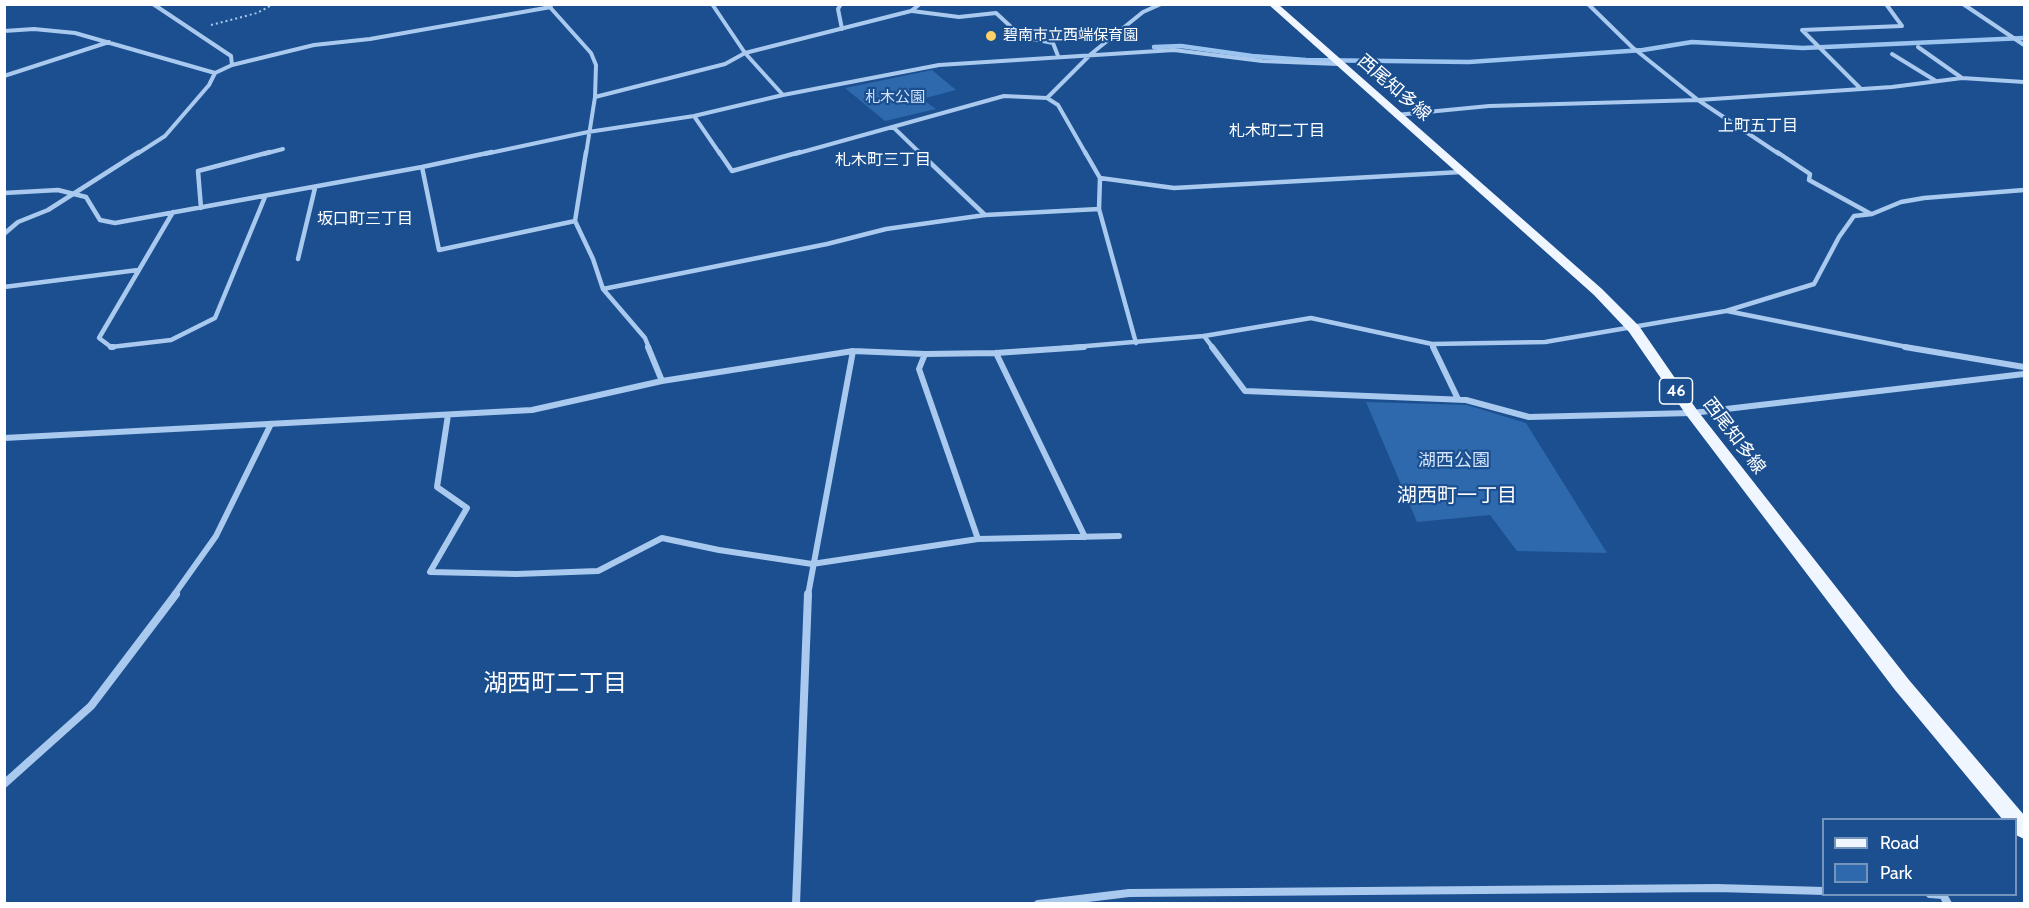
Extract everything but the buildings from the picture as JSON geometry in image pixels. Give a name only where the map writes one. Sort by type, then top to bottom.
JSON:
[{"type":"main road","name":"西尾知多線","points":[[1272,4],[1598,292],[1634,329],[1692,414],[1902,685],[2015,818]]},
{"type":"street","points":[[153,4],[231,56],[232,65]]},
{"type":"street","points":[[712,4],[745,53],[783,95]]},
{"type":"street","points":[[841,4],[838,9],[842,29]]},
{"type":"street","points":[[911,11],[920,4]]},
{"type":"street","points":[[1047,98],[1091,54],[1143,12],[1161,4]]},
{"type":"street","points":[[1588,4],[1632,47],[1698,100],[1810,174],[1809,180],[1872,214]]},
{"type":"street","points":[[1861,89],[1802,30],[1902,26],[1886,4]]},
{"type":"street","points":[[1963,4],[2025,45]]},
{"type":"street","points":[[4,234],[18,222],[48,210],[165,136],[208,85],[215,73],[232,65],[314,45],[369,39],[549,6],[591,53],[596,65],[595,97],[575,221],[593,259],[603,290],[645,338],[662,381]]},
{"type":"street","points":[[595,97],[725,64],[745,53],[911,11],[959,17],[996,13],[1022,37],[1053,43],[1058,56]]},
{"type":"street","points":[[4,31],[53,30],[94,37],[150,56],[215,73]]},
{"type":"street","points":[[4,76],[110,42]]},
{"type":"street","points":[[1918,47],[1962,78]]},
{"type":"street","points":[[4,193],[58,190],[86,197],[100,220],[106,223],[315,188],[588,132],[694,116],[783,95],[939,65],[1174,50],[1262,61],[1338,64]]},
{"type":"street","points":[[1892,54],[1936,81]]},
{"type":"street","points":[[1395,115],[1489,106],[1698,100],[1861,89],[1962,78],[2025,82]]},
{"type":"street","points":[[694,116],[732,171],[972,103],[1004,96],[1047,98],[1058,105],[1100,178],[1099,209],[1136,343]]},
{"type":"street","points":[[893,127],[985,215]]},
{"type":"street","points":[[201,207],[198,171],[283,149]]},
{"type":"street","points":[[422,167],[439,250],[575,221]]},
{"type":"street","points":[[1100,178],[1174,188],[1406,177],[1461,172]]},
{"type":"street","points":[[298,258],[315,188]]},
{"type":"street","points":[[4,438],[532,410],[662,381],[853,351],[925,354],[996,352],[1136,343],[1204,336],[1311,318],[1432,344],[1545,342],[1634,329],[1726,311],[1814,284],[1839,237],[1854,216],[1872,214],[1901,202],[1924,198],[2025,190]]},
{"type":"street","points":[[173,212],[99,338],[111,347],[171,340],[214,318],[265,197]]},
{"type":"street","points":[[603,290],[816,246],[886,229],[985,215],[1099,209]]},
{"type":"street","points":[[4,287],[138,270]]},
{"type":"street","points":[[1726,311],[1916,349],[2025,367]]},
{"type":"street","points":[[1204,336],[1245,391],[1458,399],[1529,417],[1692,414],[2025,374]]},
{"type":"street","points":[[1432,344],[1458,399]]},
{"type":"street","points":[[796,903],[808,592],[853,351]]},
{"type":"street","points":[[996,352],[1084,537]]},
{"type":"street","points":[[925,354],[920,369],[978,539]]},
{"type":"street","points":[[448,415],[437,487],[467,508],[430,572],[517,574],[598,571],[662,538],[719,550],[812,564],[978,539],[1119,537]]},
{"type":"street","points":[[4,784],[91,706],[164,610],[216,536],[271,424]]},
{"type":"street","points":[[1038,903],[1129,893],[1717,888],[1822,891]]},
{"type":"path","points":[[193,29],[257,12],[274,4]]},
{"type":"green space","name":"札木公園","points":[[932,70],[956,90],[922,99],[936,109],[885,121],[845,88]]},
{"type":"green space","name":"湖西公園","points":[[1366,402],[1467,405],[1526,423],[1607,553],[1517,551],[1490,515],[1417,522]]},
{"type":"waterway","points":[[1154,47],[1181,46],[1252,56],[1306,60],[1469,62],[1643,50],[1692,42],[1803,48],[2024,38]]},
{"type":"place","name":"碧南市立西端保育園","points":[[991,36]]},
{"type":"district","name":"上町五丁目","points":[[1758,126]]},
{"type":"district","name":"札木町二丁目","points":[[1277,131]]},
{"type":"district","name":"札木町三丁目","points":[[883,160]]},
{"type":"district","name":"坂口町三丁目","points":[[365,219]]},
{"type":"district","name":"湖西町一丁目","points":[[1457,496]]},
{"type":"district","name":"湖西町二丁目","points":[[555,684]]}]
